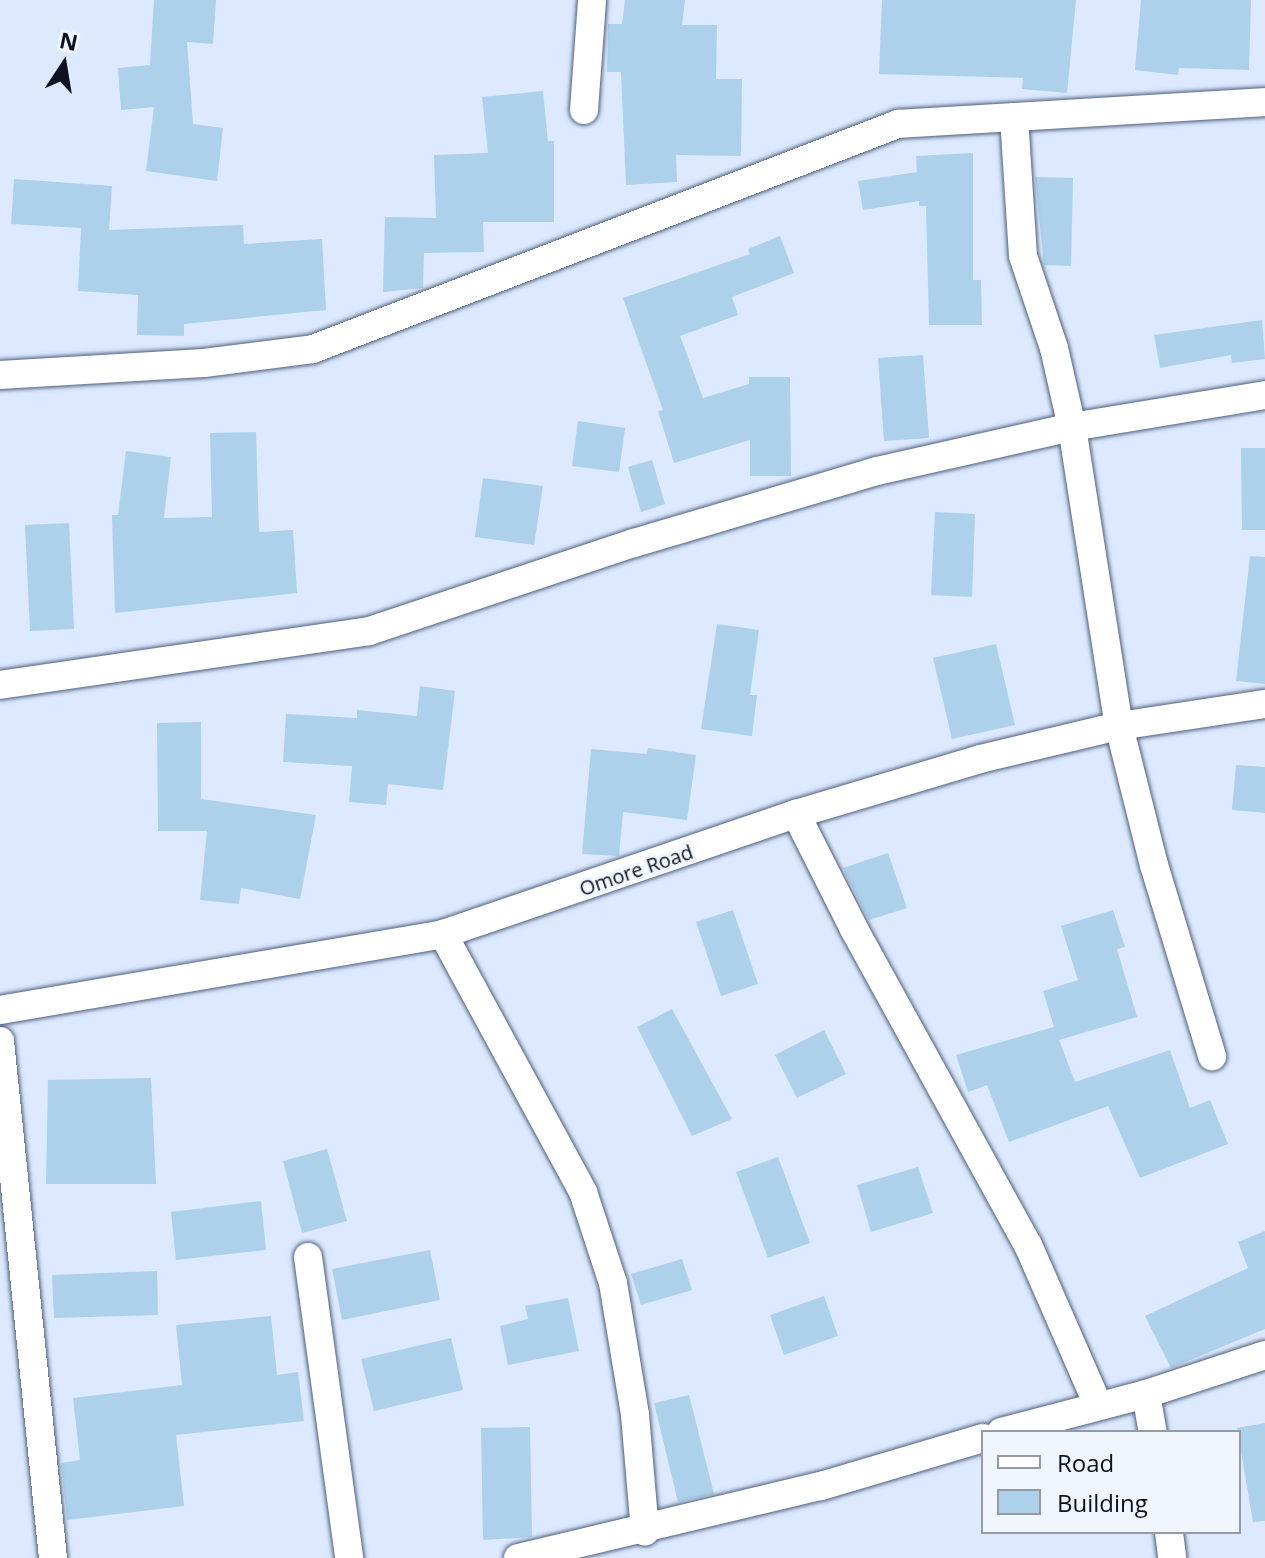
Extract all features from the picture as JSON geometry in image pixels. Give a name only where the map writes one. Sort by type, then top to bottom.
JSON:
[{"type":"street","points":[[584,110],[592,0]]},
{"type":"street","points":[[0,375],[204,363],[313,349],[898,124],[1265,102]]},
{"type":"street","points":[[1014,117],[1023,256],[1054,348],[1072,427],[1119,726],[1154,865],[1212,1056]]},
{"type":"street","points":[[0,685],[369,631],[634,543],[862,476],[1072,427],[1265,395]]},
{"type":"street","name":"Omore Road","points":[[0,1010],[443,934],[796,814],[980,759],[1119,726],[1265,704]]},
{"type":"street","points":[[796,814],[854,929],[1028,1245],[1097,1403]]},
{"type":"street","points":[[443,934],[583,1192],[613,1283],[635,1415],[645,1532]]},
{"type":"street","points":[[0,1041],[53,1558]]},
{"type":"street","points":[[308,1257],[349,1558]]},
{"type":"street","points":[[1008,1430],[1097,1403],[1146,1394],[1265,1355]]},
{"type":"street","points":[[1146,1394],[1153,1430]]},
{"type":"street","points":[[518,1558],[561,1554],[981,1439]]},
{"type":"street","points":[[1169,1534],[1172,1558]]},
{"type":"building","points":[[154,0],[216,0],[213,44],[187,42],[193,124],[223,128],[217,181],[146,171],[154,107],[121,110],[118,68],[150,65]]},
{"type":"building","points":[[625,0],[685,0],[682,25],[717,25],[716,79],[742,79],[741,156],[676,155],[677,182],[626,185],[621,72],[607,72],[608,24],[622,24]]},
{"type":"building","points":[[882,0],[1076,0],[1067,93],[1022,89],[1023,78],[879,74]]},
{"type":"building","points":[[1141,0],[1251,0],[1249,70],[1179,68],[1178,75],[1135,70]]},
{"type":"building","points":[[543,91],[548,141],[554,141],[554,222],[483,222],[484,252],[424,253],[423,288],[383,292],[385,217],[436,218],[434,155],[488,153],[482,97]]},
{"type":"building","points":[[973,153],[973,280],[981,280],[982,325],[929,325],[926,206],[919,206],[919,201],[863,210],[858,181],[917,172],[916,156]]},
{"type":"building","points":[[1035,177],[1073,178],[1071,266],[1044,265]]},
{"type":"building","points":[[14,179],[112,186],[109,230],[243,225],[244,244],[322,239],[326,310],[184,324],[184,336],[137,335],[138,295],[78,291],[81,228],[11,224]]},
{"type":"building","points":[[780,236],[794,273],[732,297],[738,315],[680,336],[703,398],[749,384],[749,377],[790,377],[791,476],[750,476],[750,440],[674,463],[658,411],[663,410],[623,298],[750,254],[748,249]]},
{"type":"building","points":[[1262,320],[1265,359],[1232,363],[1231,355],[1160,368],[1154,335]]},
{"type":"building","points":[[923,355],[929,438],[884,441],[878,358]]},
{"type":"building","points":[[578,421],[625,428],[619,472],[572,466]]},
{"type":"building","points":[[256,432],[259,532],[293,530],[297,593],[115,613],[112,515],[118,515],[126,451],[171,457],[164,518],[212,517],[210,433]]},
{"type":"building","points":[[1241,448],[1265,448],[1265,530],[1242,530]]},
{"type":"building","points":[[652,460],[665,504],[641,512],[628,467]]},
{"type":"building","points":[[483,478],[543,486],[534,545],[475,537]]},
{"type":"building","points":[[935,512],[975,514],[972,597],[931,595]]},
{"type":"building","points":[[69,523],[74,629],[30,631],[25,525]]},
{"type":"building","points":[[1250,556],[1265,557],[1265,684],[1236,681]]},
{"type":"building","points":[[717,624],[759,630],[750,695],[757,695],[752,736],[701,729]]},
{"type":"building","points":[[996,644],[1015,725],[952,739],[933,658]]},
{"type":"building","points":[[420,686],[455,691],[443,790],[388,784],[386,805],[349,802],[352,766],[283,762],[286,714],[357,718],[357,710],[417,716]]},
{"type":"building","points":[[201,722],[201,799],[316,815],[300,899],[241,888],[239,904],[200,900],[207,831],[158,831],[157,723]]},
{"type":"building","points":[[648,748],[696,755],[687,820],[623,812],[619,856],[582,854],[591,749],[647,754]]},
{"type":"building","points":[[1236,765],[1265,767],[1265,813],[1232,810]]},
{"type":"building","points":[[888,853],[907,908],[869,920],[843,868]]},
{"type":"building","points":[[733,910],[758,984],[721,996],[696,922]]},
{"type":"building","points":[[1113,910],[1125,947],[1117,949],[1137,1017],[1059,1040],[1075,1082],[1170,1050],[1190,1108],[1210,1100],[1228,1144],[1140,1178],[1108,1106],[1009,1142],[987,1085],[968,1092],[956,1055],[1054,1027],[1043,991],[1078,980],[1061,926]]},
{"type":"building","points":[[672,1009],[732,1119],[692,1136],[637,1027]]},
{"type":"building","points":[[824,1030],[846,1074],[797,1098],[775,1055]]},
{"type":"building","points":[[151,1078],[156,1184],[46,1184],[48,1080]]},
{"type":"building","points":[[327,1149],[347,1221],[302,1233],[283,1161]]},
{"type":"building","points":[[778,1157],[810,1243],[768,1258],[736,1172]]},
{"type":"building","points":[[918,1167],[933,1213],[871,1232],[857,1185]]},
{"type":"building","points":[[261,1201],[266,1250],[176,1260],[171,1212]]},
{"type":"building","points":[[1265,1231],[1265,1329],[1171,1368],[1145,1316],[1248,1268],[1238,1242]]},
{"type":"building","points":[[430,1250],[440,1300],[342,1320],[332,1269]]},
{"type":"building","points":[[682,1259],[692,1290],[641,1305],[631,1274]]},
{"type":"building","points":[[157,1271],[158,1315],[54,1318],[52,1275]]},
{"type":"building","points":[[824,1296],[838,1336],[784,1355],[770,1315]]},
{"type":"building","points":[[568,1298],[579,1351],[508,1365],[500,1326],[528,1319],[525,1306]]},
{"type":"building","points":[[271,1316],[277,1375],[298,1372],[304,1421],[176,1435],[184,1506],[67,1520],[61,1463],[80,1460],[73,1398],[182,1385],[176,1325]]},
{"type":"building","points":[[451,1338],[463,1390],[374,1411],[361,1359]]},
{"type":"building","points":[[689,1395],[714,1494],[678,1502],[654,1403]]},
{"type":"building","points":[[1265,1423],[1265,1521],[1253,1522],[1241,1452],[1241,1430],[1237,1428]]},
{"type":"building","points":[[530,1427],[532,1537],[483,1540],[481,1428]]}]
